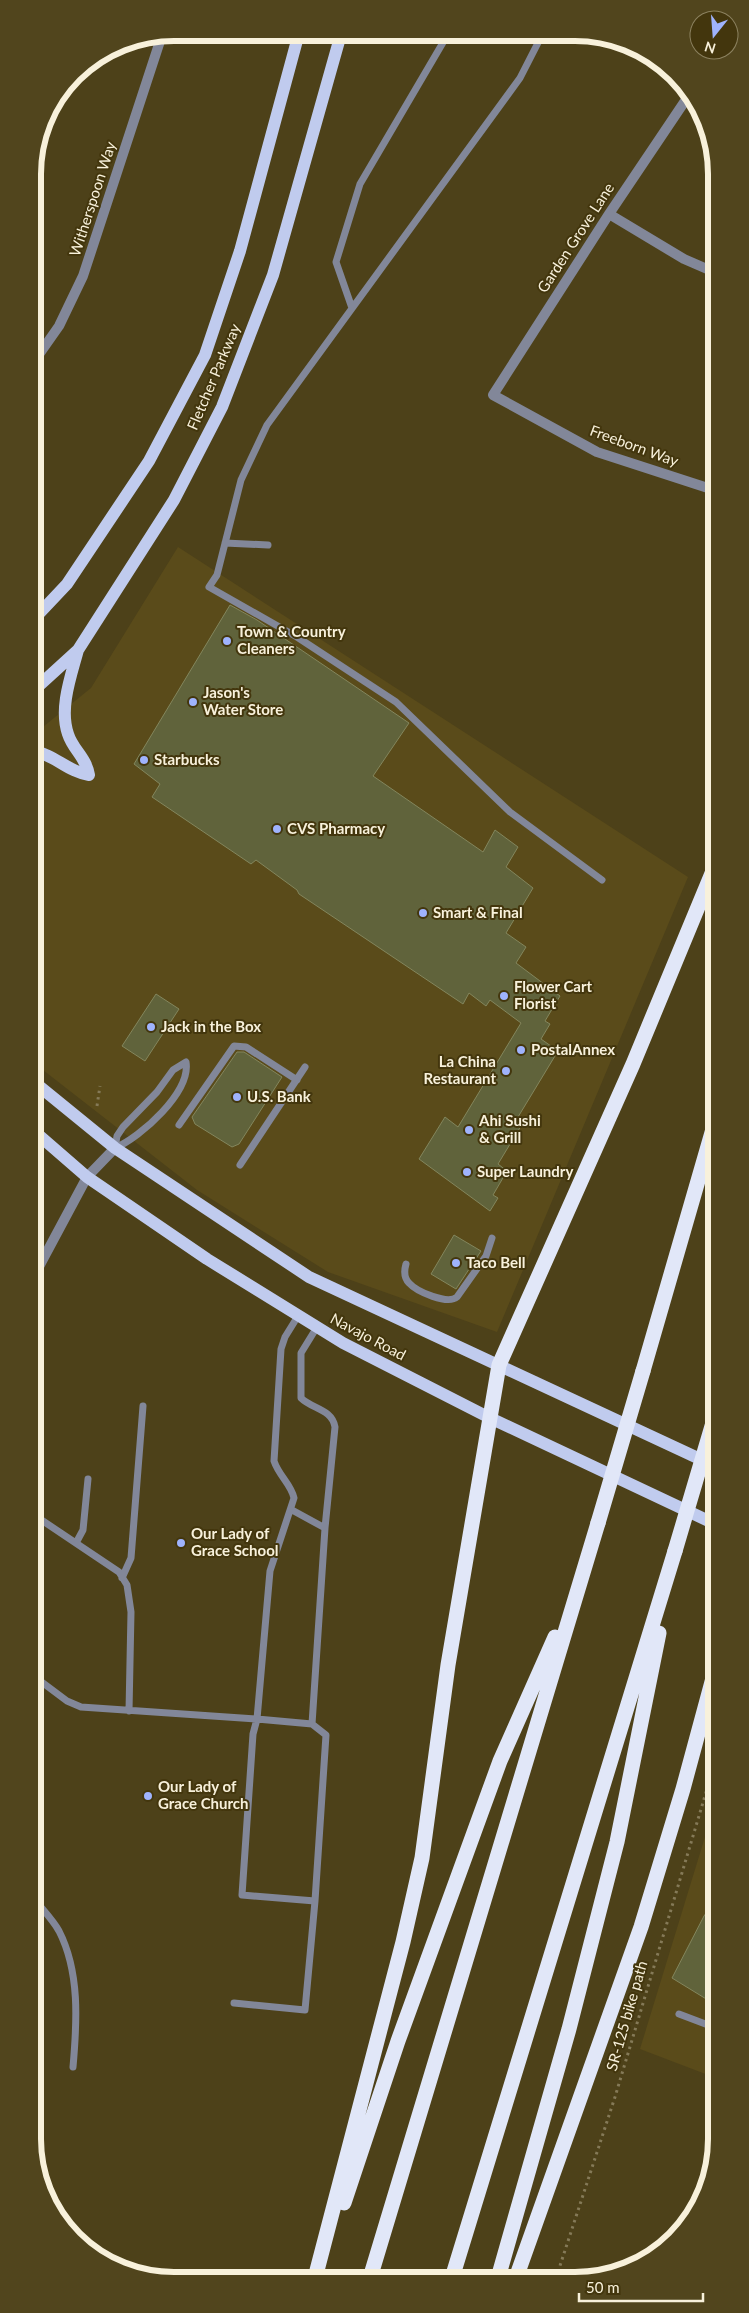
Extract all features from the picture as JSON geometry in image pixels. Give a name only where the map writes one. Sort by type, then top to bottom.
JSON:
[{"type":"highway","points":[[317,2272],[403,1942],[422,1858],[448,1665],[499,1366],[633,1064],[708,884]]},
{"type":"highway","points":[[372,2272],[582,1578],[708,1148]]},
{"type":"highway","points":[[454,2272],[707,1442]]},
{"type":"highway","points":[[500,2272],[569,2029],[617,1842],[675,1551]]},
{"type":"highway","points":[[322,2272],[398,2041],[500,1761],[582,1578]]},
{"type":"highway","points":[[518,2272],[642,1927],[707,1699]]},
{"type":"main road","name":"Fletcher Parkway","points":[[42,611],[67,584],[149,461],[205,355],[240,250],[297,42]]},
{"type":"main road","name":"Fletcher Parkway","points":[[42,683],[78,650],[174,500],[222,407],[273,275],[339,42]]},
{"type":"main road","points":[[42,754],[70,770],[89,775],[87,764],[72,745],[65,722],[65,706],[78,650]]},
{"type":"main road","name":"Navajo Road","points":[[42,1088],[115,1148],[309,1277],[707,1462]]},
{"type":"main road","name":"Navajo Road","points":[[42,1138],[87,1177],[207,1259],[342,1343],[490,1418],[707,1520]]},
{"type":"street","name":"Witherspoon Way","points":[[42,350],[59,326],[83,276],[159,43]]},
{"type":"street","name":"Garden Grove Lane","points":[[493,395],[609,214],[686,101]]},
{"type":"street","points":[[609,214],[684,259],[708,269]]},
{"type":"street","name":"Freeborn Way","points":[[493,395],[597,452],[708,488]]},
{"type":"street","points":[[41,1263],[87,1177],[115,1148]]},
{"type":"lane","points":[[352,308],[336,262],[360,184],[444,41]]},
{"type":"lane","points":[[539,41],[520,78],[267,425],[241,480],[217,575],[209,587],[297,637],[396,702],[510,812],[602,880]]},
{"type":"lane","points":[[225,543],[268,544]]},
{"type":"lane","points":[[179,1125],[234,1046],[246,1047],[297,1080]]},
{"type":"lane","points":[[186,1062],[187,1070],[185,1077],[161,1113],[136,1138],[115,1148],[117,1136],[123,1127],[157,1092],[172,1070],[186,1062]]},
{"type":"lane","points":[[240,1165],[305,1067]]},
{"type":"lane","points":[[406,1264],[405,1276],[412,1286],[442,1300],[451,1301],[458,1297],[486,1256],[492,1238]]},
{"type":"lane","points":[[41,1252],[46,1255]]},
{"type":"lane","points":[[298,1316],[285,1337],[281,1349],[274,1461],[278,1472],[292,1490],[294,1498],[292,1510],[270,1571],[253,1734],[242,1895],[315,1900]]},
{"type":"lane","points":[[312,1724],[325,1528],[335,1427],[334,1420],[329,1415],[300,1398],[301,1354],[317,1327]]},
{"type":"lane","points":[[122,1578],[131,1558],[143,1406]]},
{"type":"lane","points":[[76,1543],[83,1530],[88,1479]]},
{"type":"lane","points":[[292,1510],[325,1528]]},
{"type":"lane","points":[[41,1520],[119,1572],[127,1586],[131,1612],[129,1710]]},
{"type":"lane","points":[[41,1682],[74,1705],[312,1724],[326,1734],[306,2010],[234,2003]]},
{"type":"lane","points":[[41,1908],[58,1929],[68,1955],[76,2009],[73,2067]]},
{"type":"lane","points":[[679,2014],[707,2025]]},
{"type":"path","points":[[98,1106],[100,1086]]},
{"type":"path","name":"SR-125 bike path","points":[[558,2272],[614,2097],[707,1788]]},
{"type":"shaded area","points":[[178,547],[688,877],[497,1332],[328,1272],[197,1190],[42,1069],[42,728],[91,688]]},
{"type":"shaded area","points":[[707,1830],[707,2075],[640,2049]]},
{"type":"building","points":[[230,605],[257,620],[409,723],[373,776],[483,852],[495,830],[518,847],[506,867],[533,888],[506,933],[526,947],[516,963],[560,996],[545,1021],[550,1024],[541,1039],[558,1051],[518,1117],[524,1121],[498,1164],[507,1171],[493,1195],[498,1198],[490,1211],[419,1159],[445,1117],[458,1127],[521,1023],[490,1000],[486,1006],[469,993],[463,1004],[299,894],[297,890],[256,860],[251,864],[152,797],[160,784],[134,764]]},
{"type":"building","name":"Jack in the Box","points":[[156,994],[179,1009],[145,1061],[122,1046]]},
{"type":"building","name":"U.S. Bank","points":[[237,1052],[244,1052],[282,1077],[239,1144],[232,1147],[195,1124],[192,1117]]},
{"type":"building","name":"Taco Bell","points":[[454,1235],[481,1251],[456,1289],[431,1274]]},
{"type":"building","points":[[707,1912],[707,2000],[672,1978]]},
{"type":"place","name":"Town & Country Cleaners","points":[[227,641]]},
{"type":"place","name":"Jason's Water Store","points":[[193,702]]},
{"type":"place","name":"Starbucks","points":[[144,760]]},
{"type":"place","name":"CVS Pharmacy","points":[[277,829]]},
{"type":"place","name":"Smart & Final","points":[[423,913]]},
{"type":"place","name":"Flower Cart Florist","points":[[504,996]]},
{"type":"place","name":"Jack in the Box","points":[[151,1027]]},
{"type":"place","name":"PostalAnnex","points":[[521,1050]]},
{"type":"place","name":"La China Restaurant","points":[[506,1071]]},
{"type":"place","name":"U.S. Bank","points":[[237,1097]]},
{"type":"place","name":"Ahi Sushi & Grill","points":[[469,1130]]},
{"type":"place","name":"Super Laundry","points":[[467,1172]]},
{"type":"place","name":"Taco Bell","points":[[456,1263]]},
{"type":"place","name":"Our Lady of Grace School","points":[[181,1543]]},
{"type":"place","name":"Our Lady of Grace Church","points":[[148,1796]]}]
